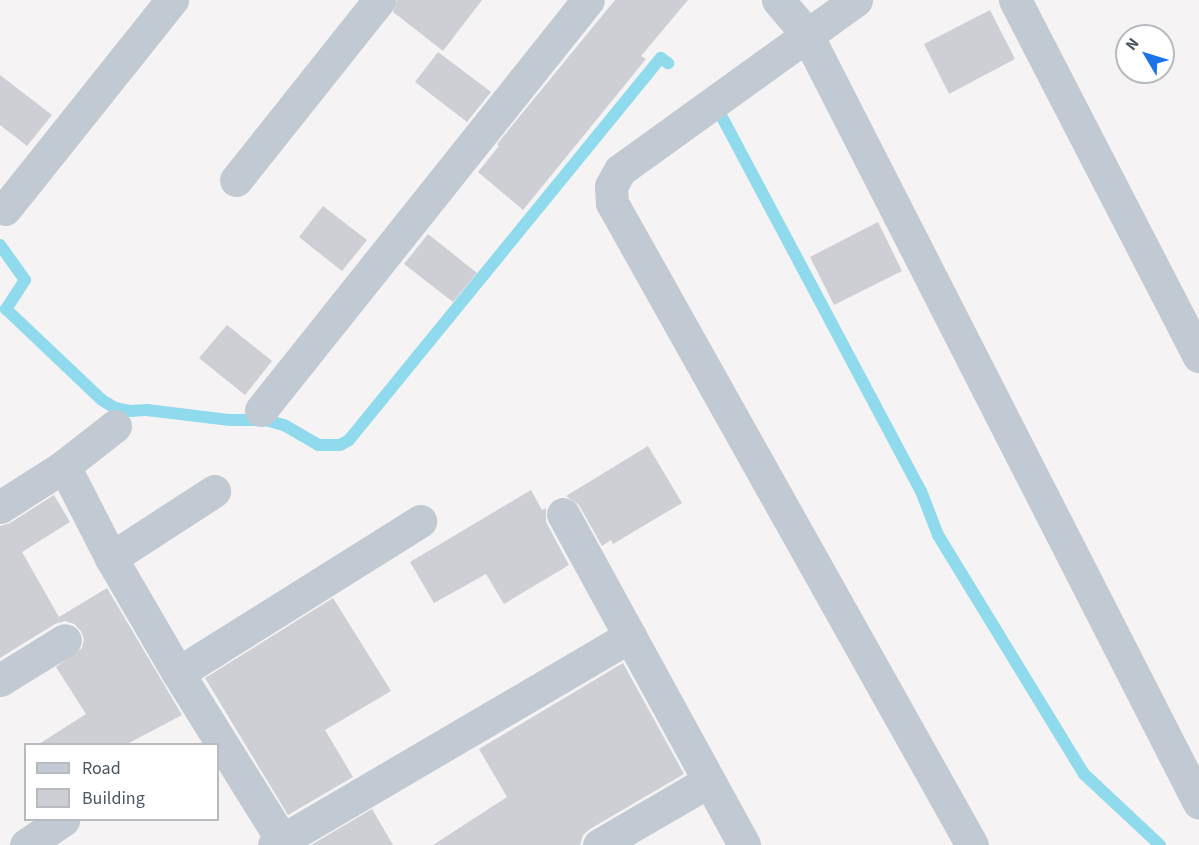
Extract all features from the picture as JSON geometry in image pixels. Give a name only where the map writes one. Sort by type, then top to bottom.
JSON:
[{"type":"street","points":[[5,209],[172,0]]},
{"type":"street","points":[[236,180],[379,0]]},
{"type":"street","points":[[261,410],[588,0]]},
{"type":"street","points":[[778,0],[806,33],[1199,803]]},
{"type":"street","points":[[856,0],[806,33],[620,170],[611,186],[612,203],[972,845]]},
{"type":"street","points":[[1015,0],[1199,356]]},
{"type":"street","points":[[0,507],[64,466],[115,426]]},
{"type":"street","points":[[64,466],[111,558],[278,843],[630,636]]},
{"type":"street","points":[[111,558],[214,491]]},
{"type":"street","points":[[563,514],[744,845]]},
{"type":"street","points":[[178,673],[420,521]]},
{"type":"street","points":[[0,680],[65,640]]},
{"type":"street","points":[[599,845],[709,781]]},
{"type":"street","points":[[26,845],[60,821]]},
{"type":"building","points":[[397,0],[482,0],[443,51],[393,12]]},
{"type":"building","points":[[615,0],[688,0],[641,56],[646,59],[523,210],[478,172],[499,146],[497,144]]},
{"type":"building","points":[[990,10],[1015,59],[949,94],[924,44]]},
{"type":"building","points":[[438,52],[491,92],[467,122],[415,82]]},
{"type":"building","points":[[0,75],[52,115],[27,146],[0,125]]},
{"type":"building","points":[[323,206],[367,240],[342,271],[299,237]]},
{"type":"building","points":[[878,222],[902,271],[834,305],[810,257]]},
{"type":"building","points":[[428,234],[477,273],[453,302],[404,264]]},
{"type":"building","points":[[227,325],[272,361],[245,395],[199,358]]},
{"type":"building","points":[[648,446],[682,503],[613,544],[611,540],[602,546],[579,505],[566,496]]},
{"type":"building","points":[[531,490],[542,510],[546,508],[546,522],[569,565],[504,604],[486,574],[434,603],[410,562]]},
{"type":"building","points":[[54,495],[70,522],[22,552],[59,617],[107,588],[182,715],[129,743],[41,743],[86,714],[56,667],[82,648],[84,639],[81,631],[74,624],[65,621],[55,624],[0,658],[0,526],[10,523]]},
{"type":"building","points":[[333,598],[391,691],[325,730],[353,777],[288,815],[205,678]]},
{"type":"building","points":[[623,663],[684,774],[590,829],[583,835],[580,845],[433,845],[507,797],[479,749]]},
{"type":"building","points":[[372,809],[393,845],[311,845]]},
{"type":"waterway","points":[[0,245],[25,280],[6,309],[102,400],[115,408],[230,420],[266,420],[284,425],[318,445],[340,445],[349,440],[661,58],[668,63]]},
{"type":"waterway","points":[[723,119],[921,491],[938,535],[1084,774],[1160,845]]}]
